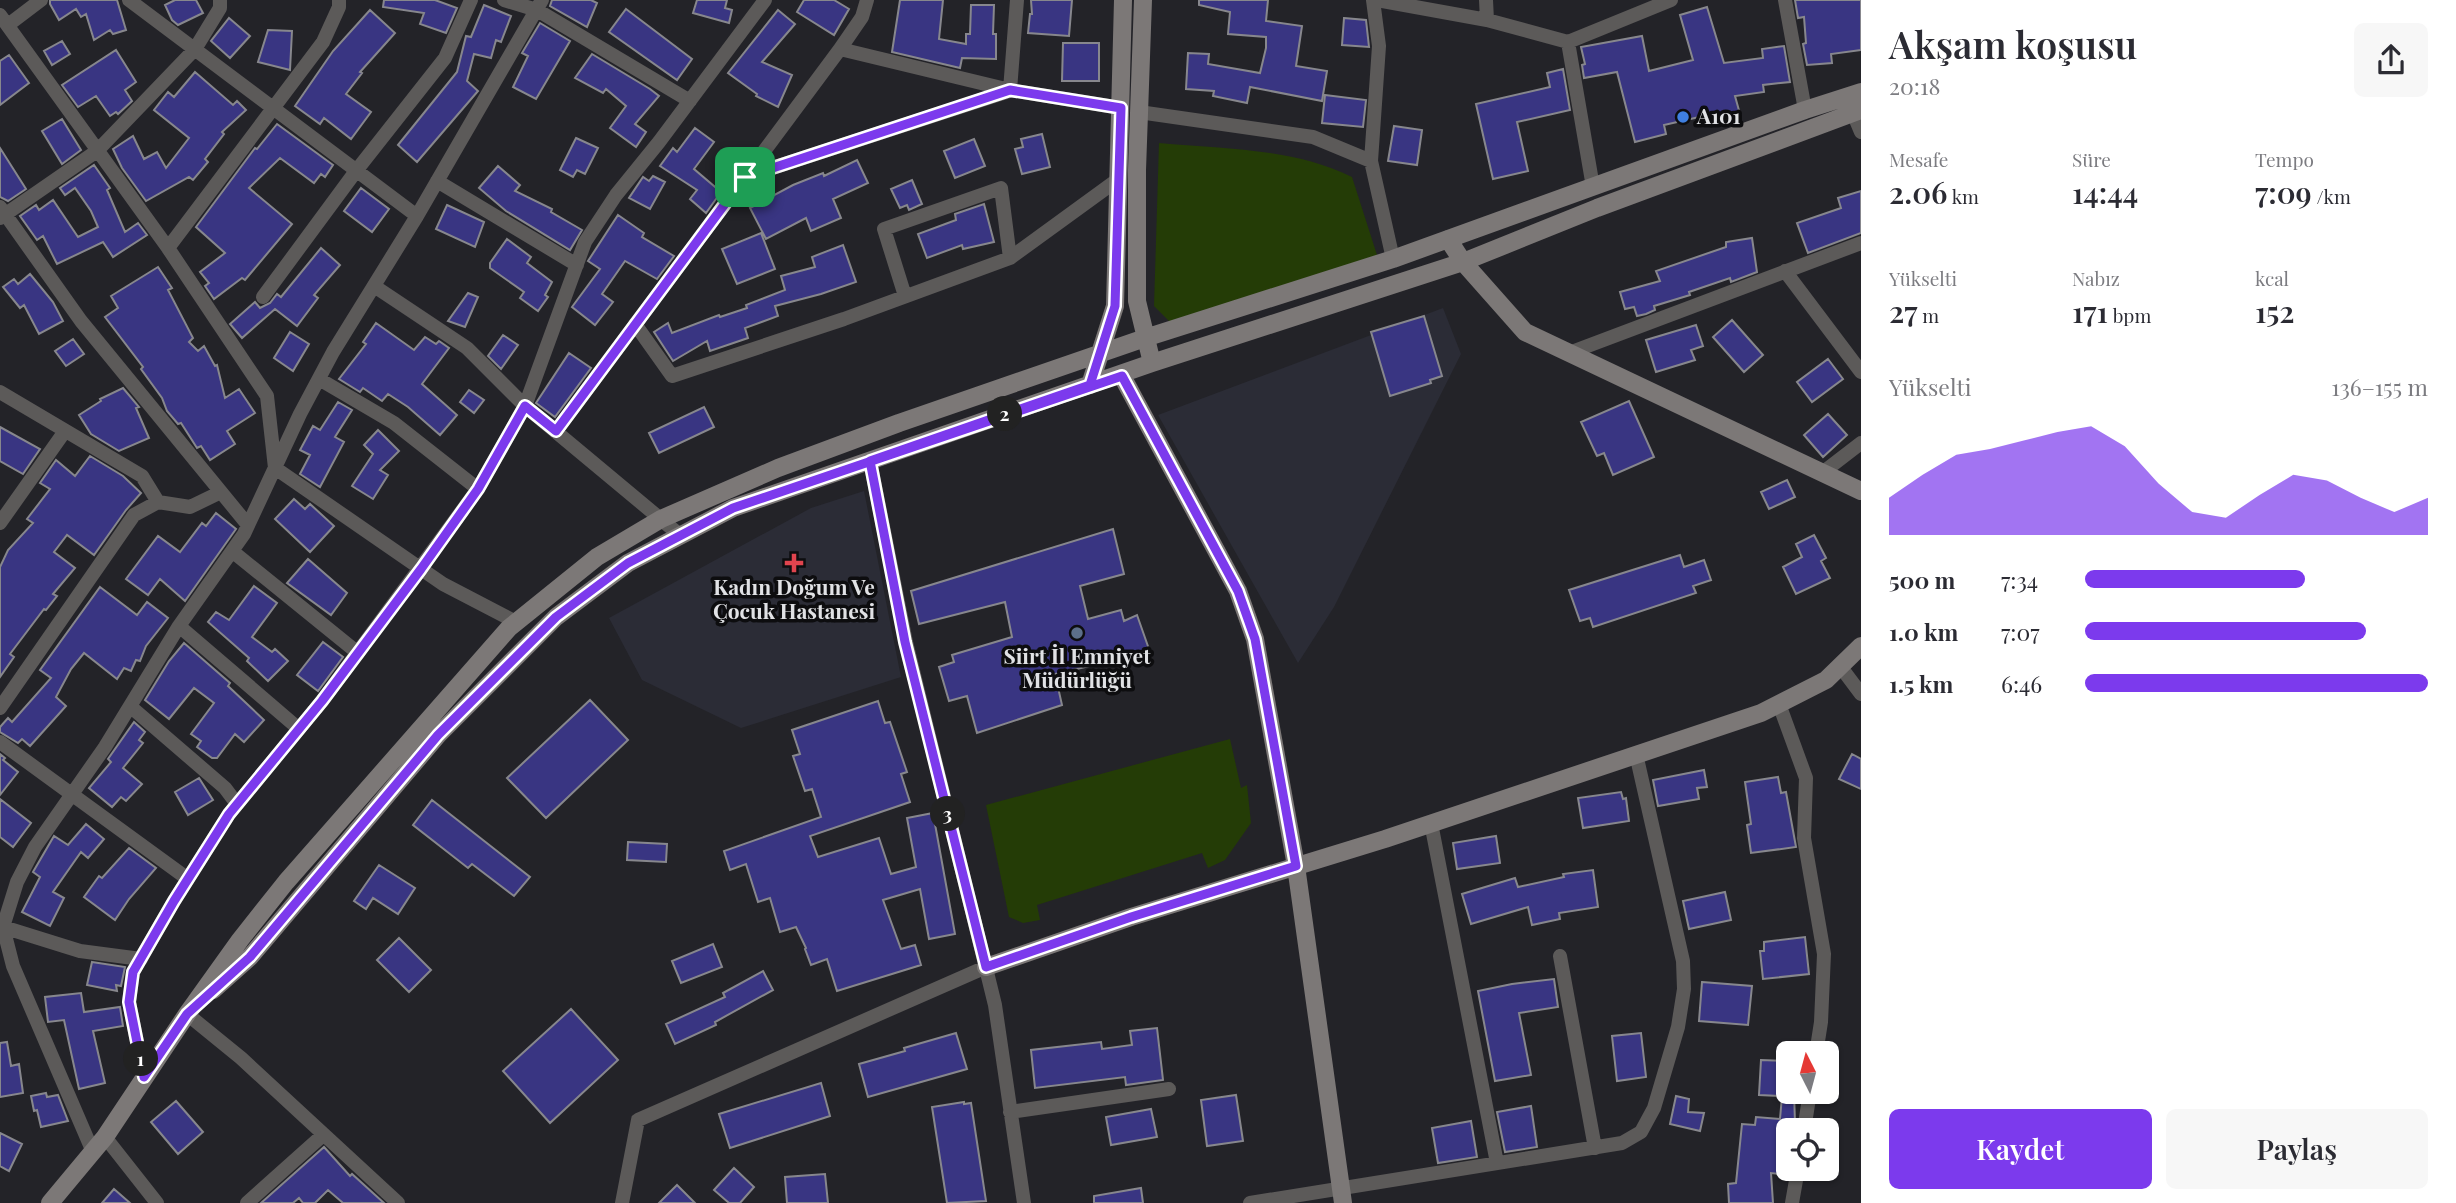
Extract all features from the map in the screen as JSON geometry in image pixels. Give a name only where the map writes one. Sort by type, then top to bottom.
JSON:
[{"type":"main road","points":[[1123,0],[1137,170],[1137,301],[1152,363]]},
{"type":"main road","points":[[1090,385],[1115,306],[1120,178],[1143,0]]},
{"type":"main road","points":[[50,1203],[105,1138],[187,1014],[286,882],[516,622],[597,557],[662,519],[778,468],[1101,352],[1393,259],[1861,92]]},
{"type":"main road","points":[[187,1014],[250,957],[438,735],[556,617],[628,563],[733,508],[1122,376],[1152,363],[1463,262],[1610,203],[1857,111]]},
{"type":"main road","points":[[1448,239],[1463,262],[1525,332],[1861,491]]},
{"type":"main road","points":[[1122,376],[1238,591],[1255,639],[1296,866],[1342,1195]]},
{"type":"main road","points":[[986,967],[1131,917],[1431,823],[1761,713],[1826,680],[1861,646]]},
{"type":"street","points":[[41,0],[4,20],[168,248],[267,396],[275,468],[443,584],[516,622]]},
{"type":"street","points":[[129,0],[417,216]]},
{"type":"street","points":[[220,0],[220,8],[195,49],[97,151],[2,213],[81,321],[248,525]]},
{"type":"street","points":[[168,248],[323,43],[339,7],[339,0]]},
{"type":"street","points":[[263,297],[444,58],[471,0]]},
{"type":"street","points":[[504,0],[539,5],[690,101]]},
{"type":"street","points":[[144,1077],[129,1002],[133,972],[188,879],[237,804],[358,653],[478,489],[525,406],[585,242],[616,195],[690,101],[764,0]]},
{"type":"street","points":[[556,431],[840,49],[862,17],[867,0]]},
{"type":"street","points":[[1010,90],[1017,0]]},
{"type":"street","points":[[1393,259],[1371,161],[1379,46],[1375,0],[1487,20],[1568,42],[1671,0]]},
{"type":"street","points":[[1486,0],[1487,20]]},
{"type":"street","points":[[1785,0],[1805,110]]},
{"type":"street","points":[[93,1152],[13,966],[2,928],[17,882],[35,847],[131,707],[179,626],[248,525],[319,379],[539,5]]},
{"type":"street","points":[[1568,42],[1592,187]]},
{"type":"street","points":[[840,49],[1010,90],[1312,137],[1371,161]]},
{"type":"street","points":[[745,177],[1010,90]]},
{"type":"street","points":[[1857,111],[1861,132]]},
{"type":"street","points":[[635,324],[672,376],[1010,258],[1120,178]]},
{"type":"street","points":[[437,181],[577,265]]},
{"type":"street","points":[[905,296],[884,229],[1001,188],[1010,258]]},
{"type":"street","points":[[1569,353],[1861,243]]},
{"type":"street","points":[[1785,271],[1861,372]]},
{"type":"street","points":[[374,286],[467,348],[525,406],[681,536]]},
{"type":"street","points":[[319,379],[394,423],[478,489]]},
{"type":"street","points":[[0,392],[142,476],[158,502]]},
{"type":"street","points":[[0,523],[5,504],[65,430]]},
{"type":"street","points":[[1822,473],[1861,443]]},
{"type":"street","points":[[870,461],[905,642],[995,1005],[1024,1203]]},
{"type":"street","points":[[0,708],[134,515],[158,502],[190,507],[221,492]]},
{"type":"street","points":[[232,551],[358,653]]},
{"type":"street","points":[[179,626],[299,729]]},
{"type":"street","points":[[1840,666],[1861,694]]},
{"type":"street","points":[[1779,704],[1805,778],[1804,838],[1824,954],[1818,1041]]},
{"type":"street","points":[[131,707],[225,788],[237,804]]},
{"type":"street","points":[[0,742],[188,879]]},
{"type":"street","points":[[1250,1203],[1342,1195],[1497,1163],[1622,1143],[1641,1132],[1654,1108],[1678,1027],[1684,989],[1683,961],[1636,754]]},
{"type":"street","points":[[1431,823],[1497,1163]]},
{"type":"street","points":[[2,928],[80,951],[141,959]]},
{"type":"street","points":[[1560,956],[1595,1148]]},
{"type":"street","points":[[622,1203],[638,1120],[986,967]]},
{"type":"street","points":[[187,1014],[241,1058],[398,1203]]},
{"type":"street","points":[[1010,1112],[1169,1089]]},
{"type":"street","points":[[247,1203],[323,1135]]},
{"type":"street","points":[[105,1138],[157,1203]]},
{"type":"street","points":[[1792,1203],[1796,1181]]},
{"type":"shaded area","points":[[1443,308],[1461,354],[1334,607],[1298,663],[1158,415]]},
{"type":"shaded area","name":"Kadın Doğum Ve Çocuk Hastanesi","points":[[864,491],[901,677],[741,728],[642,680],[609,618],[811,508]]},
{"type":"green space","points":[[1159,143],[1282,155],[1329,167],[1352,177],[1377,255],[1185,323],[1172,324],[1154,306]]},
{"type":"green space","points":[[1230,739],[1241,788],[1247,785],[1251,823],[1225,860],[1208,868],[1202,853],[1037,905],[1040,920],[1023,923],[1009,917],[986,805]]},
{"type":"building","points":[[50,0],[117,0],[126,30],[113,34],[110,30],[94,40],[86,14],[81,17],[76,9],[59,20]]},
{"type":"building","points":[[175,0],[196,0],[203,13],[178,25],[172,20],[165,5]]},
{"type":"building","points":[[384,0],[435,0],[457,8],[446,33],[420,24],[424,13],[383,7]]},
{"type":"building","points":[[552,0],[591,0],[597,3],[587,27],[550,6]]},
{"type":"building","points":[[697,0],[727,0],[725,8],[732,10],[729,23],[693,13]]},
{"type":"building","points":[[804,0],[834,0],[849,9],[834,35],[797,12]]},
{"type":"building","points":[[900,0],[943,0],[939,39],[966,44],[966,34],[970,34],[971,5],[994,5],[996,59],[962,58],[960,68],[892,52]]},
{"type":"building","points":[[1031,0],[1072,0],[1069,36],[1028,33],[1032,14]]},
{"type":"building","points":[[1199,0],[1268,0],[1266,21],[1302,26],[1296,66],[1327,71],[1322,101],[1250,87],[1247,103],[1213,96],[1214,91],[1186,89],[1188,53],[1209,54],[1208,64],[1260,73],[1266,48],[1266,37],[1228,34],[1230,12],[1199,5]]},
{"type":"building","points":[[1795,0],[1861,0],[1861,50],[1831,54],[1832,63],[1807,65],[1803,44],[1806,43],[1804,17],[1798,18]]},
{"type":"building","points":[[484,5],[511,16],[501,42],[496,40],[491,58],[474,54],[467,81],[478,91],[417,162],[398,145],[457,72],[466,36],[471,37]]},
{"type":"building","points":[[1707,7],[1724,63],[1763,58],[1762,49],[1784,46],[1790,82],[1763,85],[1764,92],[1735,96],[1740,114],[1714,122],[1712,114],[1664,125],[1666,134],[1635,142],[1617,72],[1584,78],[1582,65],[1585,64],[1581,47],[1642,36],[1649,71],[1693,60],[1680,15]]},
{"type":"building","points":[[626,9],[692,59],[677,80],[609,32]]},
{"type":"building","points":[[370,10],[395,33],[360,72],[362,73],[346,94],[371,112],[351,139],[324,118],[320,124],[295,106],[333,51]]},
{"type":"building","points":[[778,10],[795,24],[762,62],[792,75],[778,107],[756,96],[757,94],[728,73]]},
{"type":"building","points":[[229,18],[250,36],[230,58],[211,41]]},
{"type":"building","points":[[1344,18],[1366,20],[1369,47],[1342,45]]},
{"type":"building","points":[[540,23],[570,41],[536,99],[513,87],[528,56],[522,53]]},
{"type":"building","points":[[268,30],[292,31],[290,70],[258,62]]},
{"type":"building","points":[[62,41],[70,54],[52,65],[44,51]]},
{"type":"building","points":[[1063,43],[1099,43],[1099,81],[1062,81]]},
{"type":"building","points":[[116,50],[136,82],[125,90],[132,101],[118,114],[116,112],[110,116],[96,96],[78,107],[62,85]]},
{"type":"building","points":[[592,54],[659,96],[635,124],[646,132],[636,147],[610,128],[626,106],[606,89],[603,93],[575,78]]},
{"type":"building","points":[[9,55],[29,83],[0,105],[0,61]]},
{"type":"building","points":[[1563,69],[1570,110],[1517,122],[1528,171],[1493,179],[1476,104],[1550,87],[1547,73]]},
{"type":"building","points":[[195,72],[233,105],[237,101],[246,110],[222,132],[224,134],[205,159],[208,162],[193,180],[189,177],[146,201],[122,168],[113,149],[133,136],[144,159],[157,152],[166,168],[189,138],[154,110],[168,92],[174,97]]},
{"type":"building","points":[[1325,95],[1366,100],[1363,127],[1322,123]]},
{"type":"building","points":[[62,119],[81,150],[62,164],[42,131]]},
{"type":"building","points":[[277,124],[333,165],[325,177],[321,174],[314,183],[280,158],[249,188],[292,224],[245,280],[242,278],[214,299],[205,286],[209,283],[200,272],[225,253],[196,227],[255,148],[257,149]]},
{"type":"building","points":[[1394,126],[1422,130],[1417,165],[1388,161]]},
{"type":"building","points":[[695,128],[714,142],[694,169],[721,192],[706,213],[690,199],[697,190],[660,166],[673,148],[677,152]]},
{"type":"building","points":[[1042,134],[1050,167],[1022,174],[1015,149],[1023,147],[1021,139]]},
{"type":"building","points":[[576,138],[598,148],[585,174],[577,170],[573,177],[560,170]]},
{"type":"building","points":[[974,139],[985,166],[955,178],[944,151]]},
{"type":"building","points":[[0,148],[26,189],[8,201],[0,197]]},
{"type":"building","points":[[857,160],[868,183],[833,199],[841,218],[811,231],[806,218],[766,239],[750,208],[793,185],[823,173],[824,176]]},
{"type":"building","points":[[94,165],[110,188],[107,190],[125,232],[138,223],[147,235],[113,257],[103,242],[57,264],[43,236],[37,240],[20,216],[36,205],[39,210],[53,200],[78,237],[98,227],[75,188],[65,195],[60,188]]},
{"type":"building","points":[[498,166],[520,185],[515,191],[552,209],[551,212],[582,230],[570,250],[506,211],[479,188]]},
{"type":"building","points":[[653,176],[665,182],[650,209],[629,198],[643,177],[649,181]]},
{"type":"building","points":[[912,180],[922,204],[909,210],[907,205],[900,208],[891,189]]},
{"type":"building","points":[[361,188],[389,209],[372,232],[344,211]]},
{"type":"building","points":[[1861,191],[1861,233],[1808,253],[1797,223],[1841,208],[1838,198]]},
{"type":"building","points":[[984,204],[994,242],[963,249],[962,245],[927,258],[918,234],[956,220],[955,214]]},
{"type":"building","points":[[447,205],[484,222],[475,247],[436,229]]},
{"type":"building","points":[[618,215],[644,233],[642,237],[674,256],[657,279],[625,261],[602,294],[613,302],[595,325],[572,307],[600,269],[588,261]]},
{"type":"building","points":[[761,233],[775,269],[737,284],[722,249]]},
{"type":"building","points":[[1752,238],[1757,272],[1731,282],[1730,278],[1689,292],[1690,295],[1654,306],[1655,310],[1646,314],[1637,316],[1634,307],[1625,309],[1620,292],[1660,281],[1656,271],[1726,247],[1726,242]]},
{"type":"building","points":[[507,239],[531,257],[527,263],[552,282],[545,295],[548,297],[538,311],[520,298],[524,292],[490,268],[490,263]]},
{"type":"building","points":[[843,245],[856,282],[775,306],[778,316],[745,328],[748,338],[710,351],[707,341],[673,361],[654,332],[668,323],[672,333],[719,315],[720,317],[747,308],[746,305],[785,290],[781,276],[815,267],[812,257]]},
{"type":"building","points":[[321,248],[340,265],[314,295],[318,298],[297,326],[275,309],[242,338],[230,324],[255,302],[260,308],[270,303],[277,294],[281,297]]},
{"type":"building","points":[[158,267],[172,288],[168,290],[193,338],[189,342],[198,351],[204,346],[215,366],[217,365],[225,398],[239,389],[255,413],[227,431],[235,444],[210,460],[201,446],[197,448],[181,423],[178,424],[167,411],[162,398],[141,369],[143,367],[105,317],[118,308],[111,296]]},
{"type":"building","points":[[30,274],[53,302],[63,321],[39,334],[24,305],[20,308],[3,287],[14,279],[18,284]]},
{"type":"building","points":[[468,293],[478,297],[465,327],[448,321]]},
{"type":"building","points":[[1424,316],[1442,376],[1430,380],[1431,383],[1390,396],[1371,332]]},
{"type":"building","points":[[1732,320],[1763,355],[1744,372],[1713,337]]},
{"type":"building","points":[[376,323],[414,350],[425,337],[436,344],[439,341],[449,348],[422,384],[457,415],[440,435],[408,407],[388,394],[382,401],[363,388],[360,392],[339,379],[366,344],[363,342]]},
{"type":"building","points":[[1696,325],[1703,346],[1691,350],[1695,360],[1656,372],[1646,340]]},
{"type":"building","points":[[290,332],[309,344],[293,371],[274,358]]},
{"type":"building","points":[[503,335],[518,345],[501,369],[488,356]]},
{"type":"building","points":[[73,339],[84,354],[66,366],[55,351]]},
{"type":"building","points":[[569,353],[591,368],[555,417],[536,403]]},
{"type":"building","points":[[1828,359],[1843,379],[1812,402],[1797,382]]},
{"type":"building","points":[[123,388],[139,407],[136,408],[149,438],[119,451],[91,434],[79,415],[101,401],[100,399]]},
{"type":"building","points":[[469,390],[484,400],[474,413],[460,402]]},
{"type":"building","points":[[1629,401],[1654,457],[1613,475],[1604,453],[1597,456],[1581,422]]},
{"type":"building","points":[[338,402],[352,410],[335,437],[344,442],[320,487],[300,474],[310,455],[300,450],[313,426],[320,430]]},
{"type":"building","points":[[704,407],[714,427],[659,453],[649,433]]},
{"type":"building","points":[[1828,414],[1847,435],[1823,457],[1804,435]]},
{"type":"building","points":[[0,427],[40,449],[23,474],[0,461]]},
{"type":"building","points":[[378,430],[399,451],[380,470],[388,475],[373,499],[352,486],[373,454],[364,445]]},
{"type":"building","points":[[90,456],[123,476],[141,493],[94,555],[67,535],[54,552],[75,568],[53,594],[57,596],[10,654],[14,657],[0,677],[0,567],[8,550],[33,523],[27,519],[50,489],[40,483],[56,460],[75,476]]},
{"type":"building","points":[[1787,480],[1795,497],[1769,509],[1761,492]]},
{"type":"building","points":[[294,499],[305,509],[310,504],[334,526],[310,552],[275,519]]},
{"type":"building","points":[[216,513],[236,529],[185,601],[160,579],[148,595],[126,579],[158,536],[180,552],[202,523],[206,526]]},
{"type":"building","name":"Siirt İl Emniyet Müdürlüğü","points":[[1113,529],[1124,574],[1080,586],[1088,619],[1121,610],[1124,621],[1137,615],[1150,652],[1055,674],[1062,705],[977,733],[967,696],[949,701],[939,667],[954,662],[952,655],[1012,637],[1005,602],[919,624],[911,591]]},
{"type":"building","points":[[1814,535],[1826,558],[1821,561],[1830,578],[1796,594],[1783,567],[1802,557],[1796,544]]},
{"type":"building","points":[[1680,555],[1684,567],[1704,560],[1711,580],[1693,586],[1696,593],[1593,627],[1590,618],[1580,621],[1569,590]]},
{"type":"building","points":[[308,559],[347,593],[331,615],[287,583]]},
{"type":"building","points":[[254,586],[277,603],[252,637],[272,652],[275,649],[288,661],[268,681],[247,661],[249,658],[208,622],[216,612],[229,620]]},
{"type":"building","points":[[100,587],[137,615],[147,602],[168,618],[146,646],[140,661],[136,660],[131,671],[124,668],[117,679],[84,653],[71,669],[56,697],[66,706],[30,746],[22,739],[18,743],[0,732],[0,727],[8,718],[12,722],[51,678],[40,670]]},
{"type":"building","points":[[323,642],[343,657],[318,691],[297,675]]},
{"type":"building","points":[[184,643],[230,683],[228,686],[264,720],[244,742],[235,734],[217,758],[212,758],[197,747],[201,741],[191,734],[214,703],[194,688],[169,719],[145,700],[169,661]]},
{"type":"building","points":[[590,700],[628,740],[546,818],[507,778]]},
{"type":"building","points":[[878,701],[885,723],[890,722],[907,772],[901,774],[910,802],[810,836],[818,857],[879,838],[891,874],[916,867],[907,818],[933,813],[955,934],[929,939],[920,889],[883,900],[901,949],[915,945],[921,965],[837,991],[827,959],[811,965],[796,927],[780,932],[770,898],[758,902],[746,864],[730,870],[724,851],[821,817],[812,789],[805,791],[793,756],[800,754],[792,730]]},
{"type":"building","points":[[134,722],[145,732],[139,740],[143,743],[123,768],[142,784],[126,801],[121,797],[112,807],[89,788],[111,762],[108,759]]},
{"type":"building","points":[[0,754],[5,758],[3,760],[18,772],[0,795]]},
{"type":"building","points":[[1852,754],[1861,759],[1861,789],[1839,779]]},
{"type":"building","points":[[1704,770],[1707,787],[1697,788],[1699,799],[1658,806],[1653,780]]},
{"type":"building","points":[[1778,777],[1781,793],[1786,792],[1796,847],[1751,853],[1747,825],[1751,824],[1745,782]]},
{"type":"building","points":[[199,778],[213,800],[188,815],[175,792]]},
{"type":"building","points":[[1621,792],[1623,799],[1626,798],[1629,821],[1583,828],[1578,798]]},
{"type":"building","points":[[0,799],[31,823],[13,847],[0,837]]},
{"type":"building","points":[[432,800],[530,877],[514,896],[472,864],[468,868],[413,825]]},
{"type":"building","points":[[86,824],[104,839],[88,858],[81,852],[53,892],[64,898],[50,926],[22,912],[40,877],[33,872],[54,836],[68,845]]},
{"type":"building","points":[[1496,836],[1500,863],[1457,869],[1453,843]]},
{"type":"building","points":[[628,842],[667,844],[666,862],[627,860]]},
{"type":"building","points":[[129,848],[156,868],[115,920],[84,897],[99,876],[102,878]]},
{"type":"building","points":[[379,865],[415,888],[398,914],[373,898],[366,909],[354,901]]},
{"type":"building","points":[[1593,870],[1598,907],[1559,913],[1560,919],[1532,925],[1528,907],[1471,924],[1462,894],[1515,878],[1518,887],[1564,877],[1563,874]]},
{"type":"building","points":[[1725,892],[1731,920],[1689,929],[1683,901]]},
{"type":"building","points":[[1805,937],[1809,974],[1763,979],[1760,951],[1764,951],[1764,942]]},
{"type":"building","points":[[399,938],[431,970],[409,992],[377,960]]},
{"type":"building","points":[[713,944],[722,967],[681,983],[672,961]]},
{"type":"building","points":[[92,962],[125,967],[121,986],[116,985],[117,991],[87,985]]},
{"type":"building","points":[[763,971],[773,990],[715,1022],[716,1025],[675,1044],[666,1024],[725,997],[723,993]]},
{"type":"building","points":[[1554,979],[1558,1007],[1519,1013],[1531,1075],[1495,1081],[1478,991]]},
{"type":"building","points":[[1702,982],[1752,986],[1748,1025],[1699,1021]]},
{"type":"building","points":[[81,993],[84,1012],[120,1007],[123,1026],[93,1031],[105,1083],[79,1089],[64,1020],[48,1022],[45,997]]},
{"type":"building","points":[[571,1009],[618,1060],[550,1123],[503,1071]]},
{"type":"building","points":[[1157,1028],[1163,1080],[1126,1085],[1125,1077],[1035,1088],[1031,1050],[1101,1042],[1102,1049],[1132,1045],[1130,1031]]},
{"type":"building","points":[[956,1033],[967,1069],[868,1097],[859,1064]]},
{"type":"building","points":[[1641,1033],[1646,1077],[1617,1081],[1612,1036]]},
{"type":"building","points":[[7,1042],[11,1066],[19,1064],[23,1093],[0,1097],[0,1043]]},
{"type":"building","points":[[1761,1060],[1776,1061],[1776,1096],[1759,1095]]},
{"type":"building","points":[[821,1083],[830,1116],[730,1148],[719,1114]]},
{"type":"building","points":[[46,1093],[47,1097],[58,1095],[68,1121],[41,1127],[31,1096]]},
{"type":"building","points":[[1236,1095],[1243,1141],[1207,1146],[1201,1100]]},
{"type":"building","points":[[1676,1096],[1689,1099],[1688,1112],[1704,1113],[1700,1131],[1670,1124]]},
{"type":"building","points":[[176,1101],[203,1132],[178,1154],[151,1122]]},
{"type":"building","points":[[971,1103],[986,1201],[947,1203],[932,1107]]},
{"type":"building","points":[[1781,1104],[1794,1104],[1795,1118],[1780,1118]]},
{"type":"building","points":[[1531,1106],[1537,1147],[1505,1152],[1497,1112]]},
{"type":"building","points":[[1151,1109],[1157,1137],[1111,1145],[1106,1117]]},
{"type":"building","points":[[1756,1117],[1776,1119],[1776,1174],[1771,1173],[1773,1203],[1729,1203],[1728,1184],[1736,1183],[1742,1124],[1755,1125]]},
{"type":"building","points":[[1471,1121],[1477,1157],[1438,1163],[1432,1128]]},
{"type":"building","points":[[0,1133],[22,1144],[9,1171],[0,1166]]},
{"type":"building","points":[[324,1147],[350,1176],[352,1174],[384,1203],[343,1203],[328,1190],[315,1203],[303,1203],[299,1198],[293,1203],[261,1203]]},
{"type":"building","points":[[734,1168],[754,1187],[740,1203],[729,1203],[714,1190]]},
{"type":"building","points":[[825,1174],[828,1203],[787,1203],[785,1177]]},
{"type":"building","points":[[677,1185],[695,1203],[659,1203]]},
{"type":"building","points":[[1141,1188],[1143,1203],[1094,1203],[1094,1196]]},
{"type":"building","points":[[114,1189],[130,1203],[102,1203]]},
{"type":"place","name":"A101","points":[[1683,117]]},
{"type":"place","name":"Kadın Doğum Ve Çocuk Hastanesi","points":[[794,563]]},
{"type":"place","name":"Siirt İl Emniyet Müdürlüğü","points":[[1077,633]]},
{"type":"route","points":[[745,177],[556,431],[525,406],[478,489],[421,569],[322,701],[229,814],[133,972],[129,1002],[144,1077],[187,1014],[250,957],[460,711],[556,617],[628,563],[733,508],[1090,385],[1122,376],[1238,591],[1255,639],[1296,866],[1131,917],[986,967],[905,642],[870,461],[1090,385],[1115,306],[1121,108],[1010,90],[745,177]]}]
